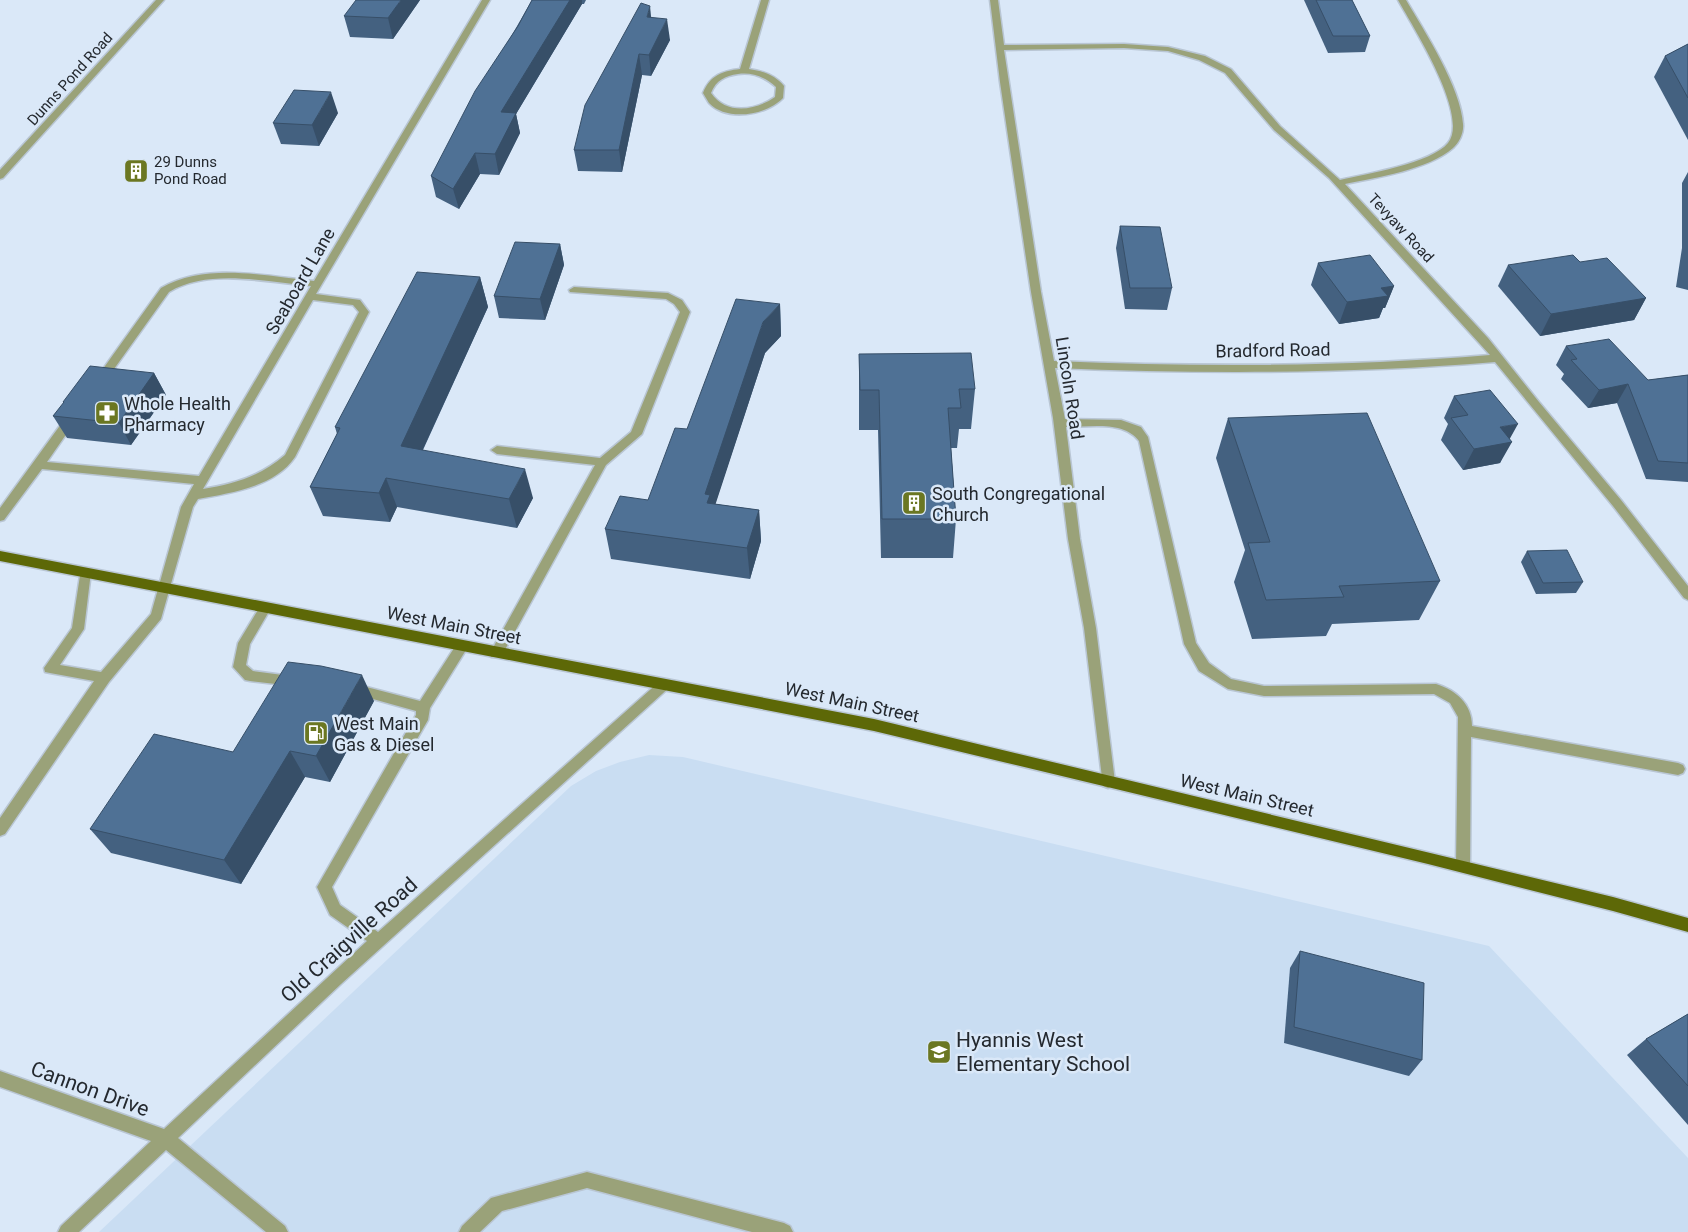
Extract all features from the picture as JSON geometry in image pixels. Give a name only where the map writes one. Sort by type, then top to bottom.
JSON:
[{"type":"main road","name":"West Main Street","points":[[0,556],[874,725],[1464,866],[1688,925]]},
{"type":"street","name":"Dunns Pond Road","points":[[0,176],[160,0]]},
{"type":"street","name":"Seaboard Lane","points":[[0,830],[104,678],[157,616],[187,507],[486,0]]},
{"type":"street","points":[[744,71],[764,0]]},
{"type":"street","name":"Lincoln Road","points":[[994,0],[1036,292],[1059,423],[1074,539],[1090,628],[1108,782]]},
{"type":"street","points":[[1338,183],[1419,162],[1449,147],[1456,137],[1459,127],[1455,104],[1402,0]]},
{"type":"street","name":"Tevyaw Road","points":[[1000,48],[1124,46],[1168,49],[1202,58],[1228,71],[1283,133],[1338,183],[1484,340],[1617,503],[1688,595]]},
{"type":"street","points":[[744,71],[759,72],[775,81],[780,86],[779,98],[768,107],[744,110],[731,110],[717,106],[709,100],[706,93],[713,80],[730,72],[744,71]]},
{"type":"street","points":[[95,387],[164,290],[171,284],[180,280],[210,276],[317,284]]},
{"type":"street","points":[[496,652],[602,462],[636,434],[685,312],[678,302],[668,296],[574,290]]},
{"type":"street","points":[[195,495],[237,488],[259,480],[279,468],[289,457],[364,312],[356,302],[310,296]]},
{"type":"street","name":"Bradford Road","points":[[1049,364],[1179,369],[1276,368],[1371,366],[1498,358]]},
{"type":"street","points":[[0,517],[68,423]]},
{"type":"street","points":[[1059,423],[1121,424],[1136,430],[1144,440],[1190,644],[1204,667],[1228,684],[1264,691],[1436,689],[1455,699],[1465,716],[1464,866]]},
{"type":"street","points":[[497,450],[602,462]]},
{"type":"street","points":[[39,465],[203,481]]},
{"type":"street","points":[[85,572],[78,629],[50,668],[104,678]]},
{"type":"street","points":[[265,608],[244,644],[239,667],[250,676],[308,683]]},
{"type":"street","points":[[378,941],[335,910],[324,887],[422,716],[423,707],[462,646]]},
{"type":"street","name":"Old Craigville Road","points":[[67,1232],[165,1138],[378,941],[665,685]]},
{"type":"street","points":[[338,686],[423,707]]},
{"type":"street","points":[[1465,730],[1678,769]]},
{"type":"street","name":"Cannon Drive","points":[[0,1079],[165,1138],[279,1232]]},
{"type":"street","points":[[468,1232],[497,1204],[587,1180],[784,1232]]},
{"type":"shaded area","name":"Hyannis West Elementary School","points":[[649,755],[683,757],[1489,946],[1688,1158],[1688,1232],[99,1232],[571,786],[596,771],[620,762]]},
{"type":"building","points":[[356,0],[401,0],[388,18],[344,16]]},
{"type":"building","points":[[532,0],[570,0],[501,112],[516,113],[495,154],[475,153],[453,189],[431,176],[475,91],[518,26]]},
{"type":"building","points":[[1316,0],[1352,0],[1370,36],[1333,36]]},
{"type":"building","points":[[641,3],[650,6],[647,17],[667,19],[649,55],[639,54],[619,150],[574,150],[585,105]]},
{"type":"building","points":[[1688,44],[1688,98],[1665,56]]},
{"type":"building","points":[[294,90],[331,92],[312,125],[273,123]]},
{"type":"building","points":[[1120,226],[1160,227],[1172,288],[1130,288]]},
{"type":"building","points":[[515,242],[560,244],[540,299],[494,296]]},
{"type":"building","points":[[1370,255],[1394,286],[1381,288],[1388,296],[1347,302],[1318,263]]},
{"type":"building","points":[[1573,255],[1580,262],[1607,258],[1646,298],[1551,314],[1508,265]]},
{"type":"building","points":[[417,272],[480,277],[401,446],[525,469],[509,499],[386,478],[379,493],[310,487],[340,428],[335,427]]},
{"type":"building","points":[[736,299],[780,304],[763,322],[705,494],[710,495],[707,503],[759,510],[747,548],[605,529],[620,496],[648,500],[675,428],[687,429]]},
{"type":"building","points":[[1609,339],[1648,380],[1688,375],[1688,463],[1658,461],[1628,384],[1599,390],[1571,360],[1577,359],[1566,346]]},
{"type":"building","name":"South Congregational Church","points":[[971,353],[975,389],[959,389],[961,408],[948,408],[956,519],[882,519],[879,390],[860,390],[859,354]]},
{"type":"building","points":[[90,366],[154,373],[119,423],[53,416]]},
{"type":"building","points":[[1490,390],[1518,424],[1500,427],[1512,442],[1474,449],[1451,418],[1468,415],[1454,396]]},
{"type":"building","points":[[1367,413],[1440,581],[1339,586],[1344,597],[1266,600],[1248,543],[1270,542],[1228,418]]},
{"type":"building","points":[[1567,550],[1583,582],[1543,583],[1527,551]]},
{"type":"building","points":[[288,662],[321,666],[362,675],[316,756],[290,751],[224,860],[90,829],[154,734],[233,752]]},
{"type":"building","points":[[1300,951],[1424,983],[1422,1060],[1294,1027]]},
{"type":"building","points":[[1688,1014],[1688,1086],[1646,1039]]},
{"type":"place","name":"29 Dunns Pond Road","points":[[136,171]]},
{"type":"place","name":"Whole Health Pharmacy","points":[[107,413]]},
{"type":"place","name":"South Congregational Church","points":[[914,503]]},
{"type":"place","name":"West Main Gas & Diesel","points":[[316,733]]},
{"type":"place","name":"Hyannis West Elementary School","points":[[939,1052]]}]
